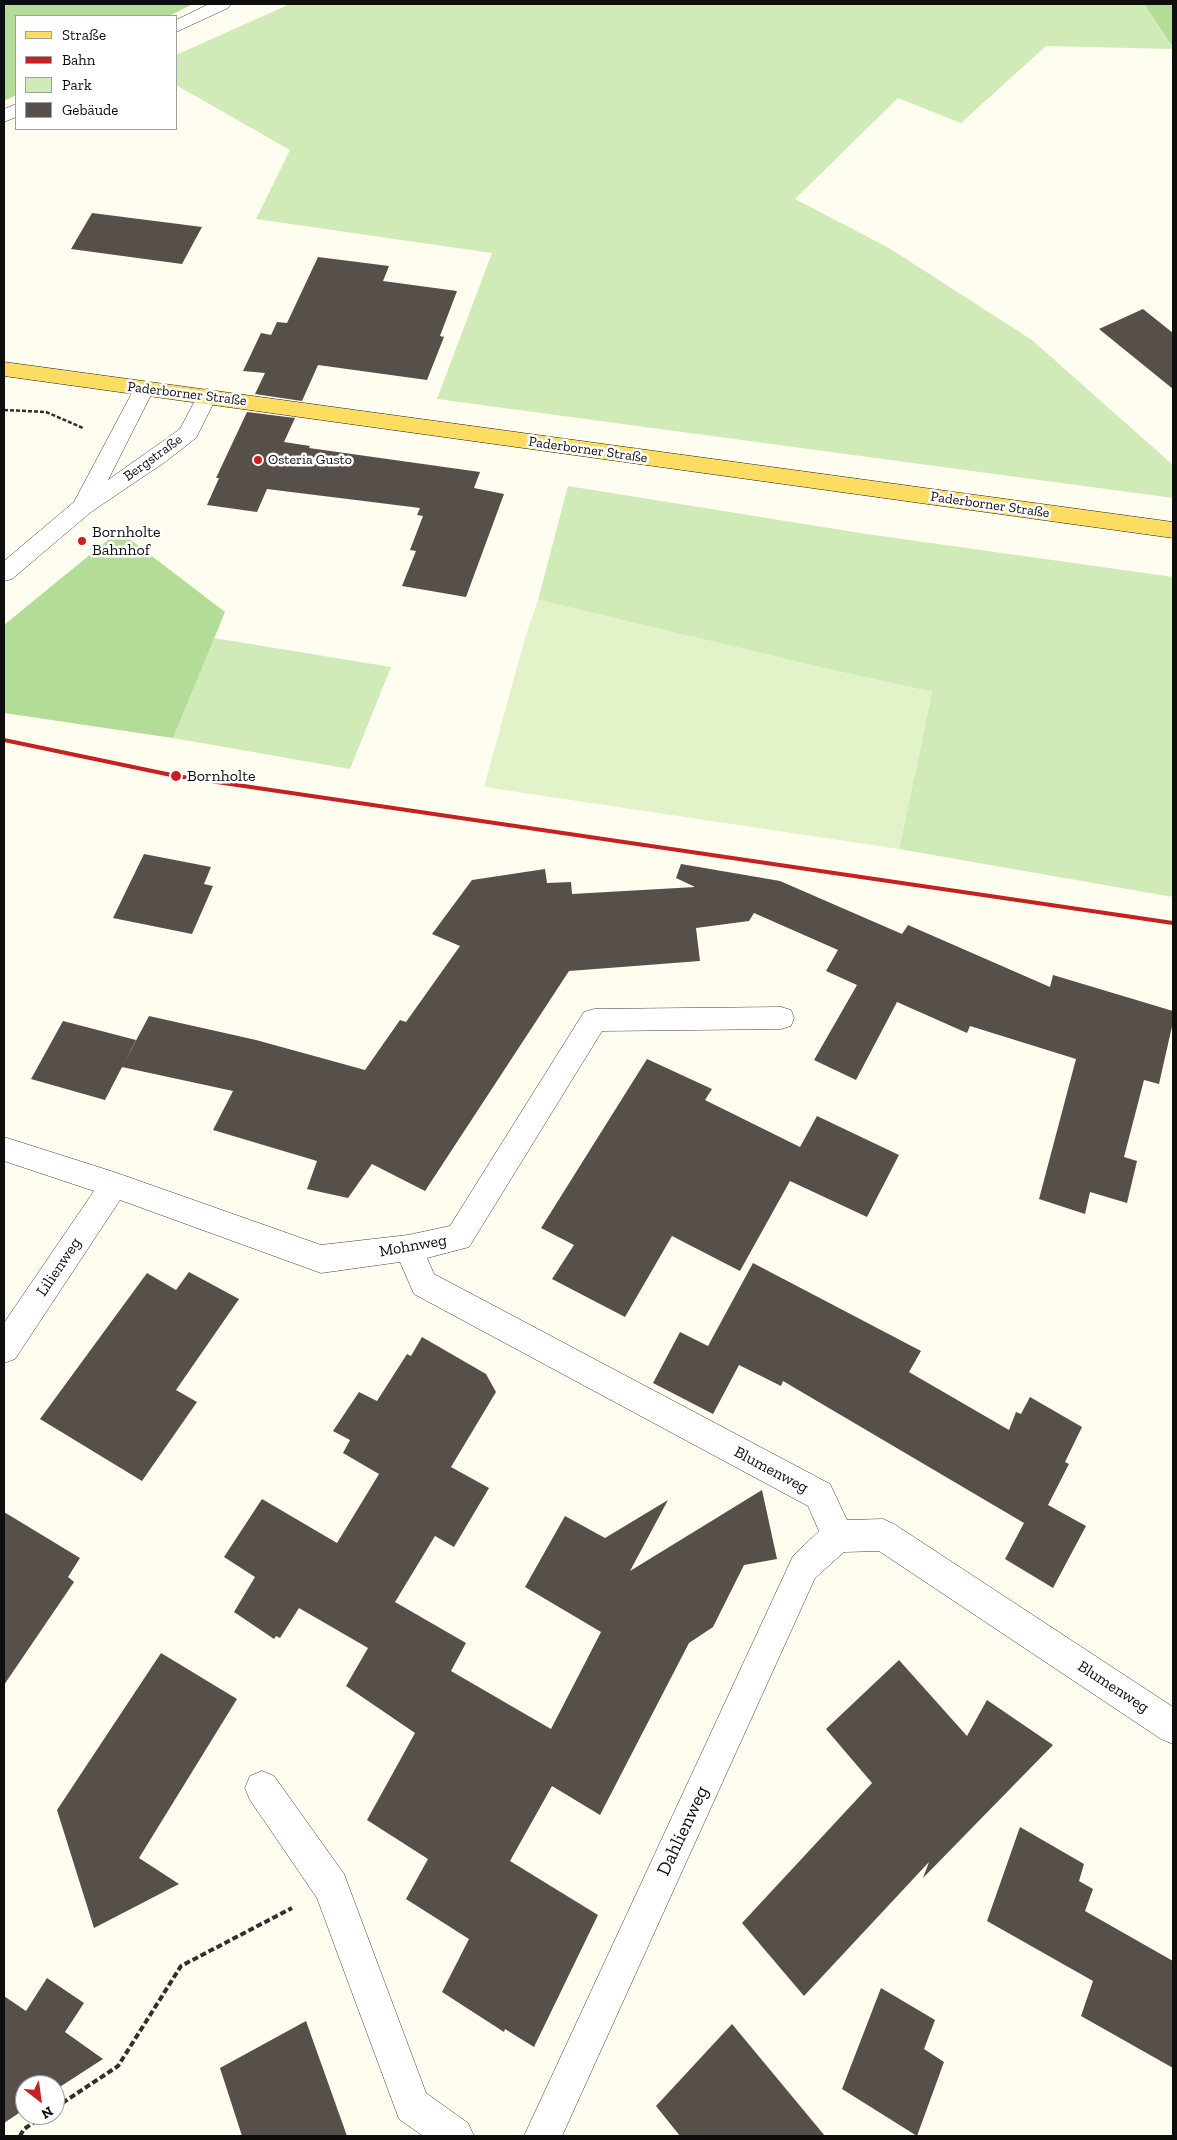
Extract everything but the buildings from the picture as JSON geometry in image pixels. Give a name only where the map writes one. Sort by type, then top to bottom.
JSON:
[{"type":"main road","name":"Paderborner Straße","points":[[4,369],[1173,530]]},
{"type":"street","points":[[178,25],[222,4]]},
{"type":"street","points":[[4,116],[15,110]]},
{"type":"street","name":"Bergstraße","points":[[83,507],[144,389]]},
{"type":"street","name":"Bergstraße","points":[[4,574],[83,507],[157,458],[188,433],[207,396]]},
{"type":"street","name":"Mohnweg","points":[[4,1149],[114,1185],[321,1259],[408,1248],[459,1238],[594,1020],[781,1018]]},
{"type":"street","name":"Lilienweg","points":[[4,1349],[114,1185]]},
{"type":"street","name":"Blumenweg","points":[[408,1248],[424,1284],[819,1495],[838,1536],[883,1535],[1173,1727]]},
{"type":"street","name":"Dahlienweg","points":[[543,2136],[804,1566],[838,1536]]},
{"type":"street","points":[[262,1788],[331,1887],[412,2106],[455,2136]]},
{"type":"path","points":[[4,410],[46,412],[86,430]]},
{"type":"path","points":[[65,2101],[118,2066],[181,1966],[331,1887]]},
{"type":"path","points":[[20,2136],[24,2129],[30,2125]]},
{"type":"green space","points":[[4,4],[193,4],[171,15],[15,15],[15,96],[4,101]]},
{"type":"green space","points":[[290,4],[1144,4],[1173,49],[1046,46],[961,123],[898,98],[795,199],[889,248],[1032,340],[1173,465],[1173,498],[437,399],[492,253],[256,219],[290,150],[178,86],[178,54]]},
{"type":"green space","points":[[1144,4],[1173,4],[1173,48]]},
{"type":"green space","points":[[568,486],[860,533],[1173,577],[1173,897],[899,849],[932,692],[538,600]]},
{"type":"green space","points":[[119,531],[225,612],[173,738],[4,713],[4,625]]},
{"type":"green space","points":[[538,600],[932,692],[899,849],[484,787],[526,635]]},
{"type":"green space","points":[[214,638],[391,667],[350,769],[173,738]]},
{"type":"railway","points":[[4,740],[176,776],[1173,923]]},
{"type":"place","name":"Osteria Gusto","points":[[258,460]]},
{"type":"place","name":"Bornholte Bahnhof","points":[[82,541]]},
{"type":"place","name":"Bornholte","points":[[176,776]]}]
